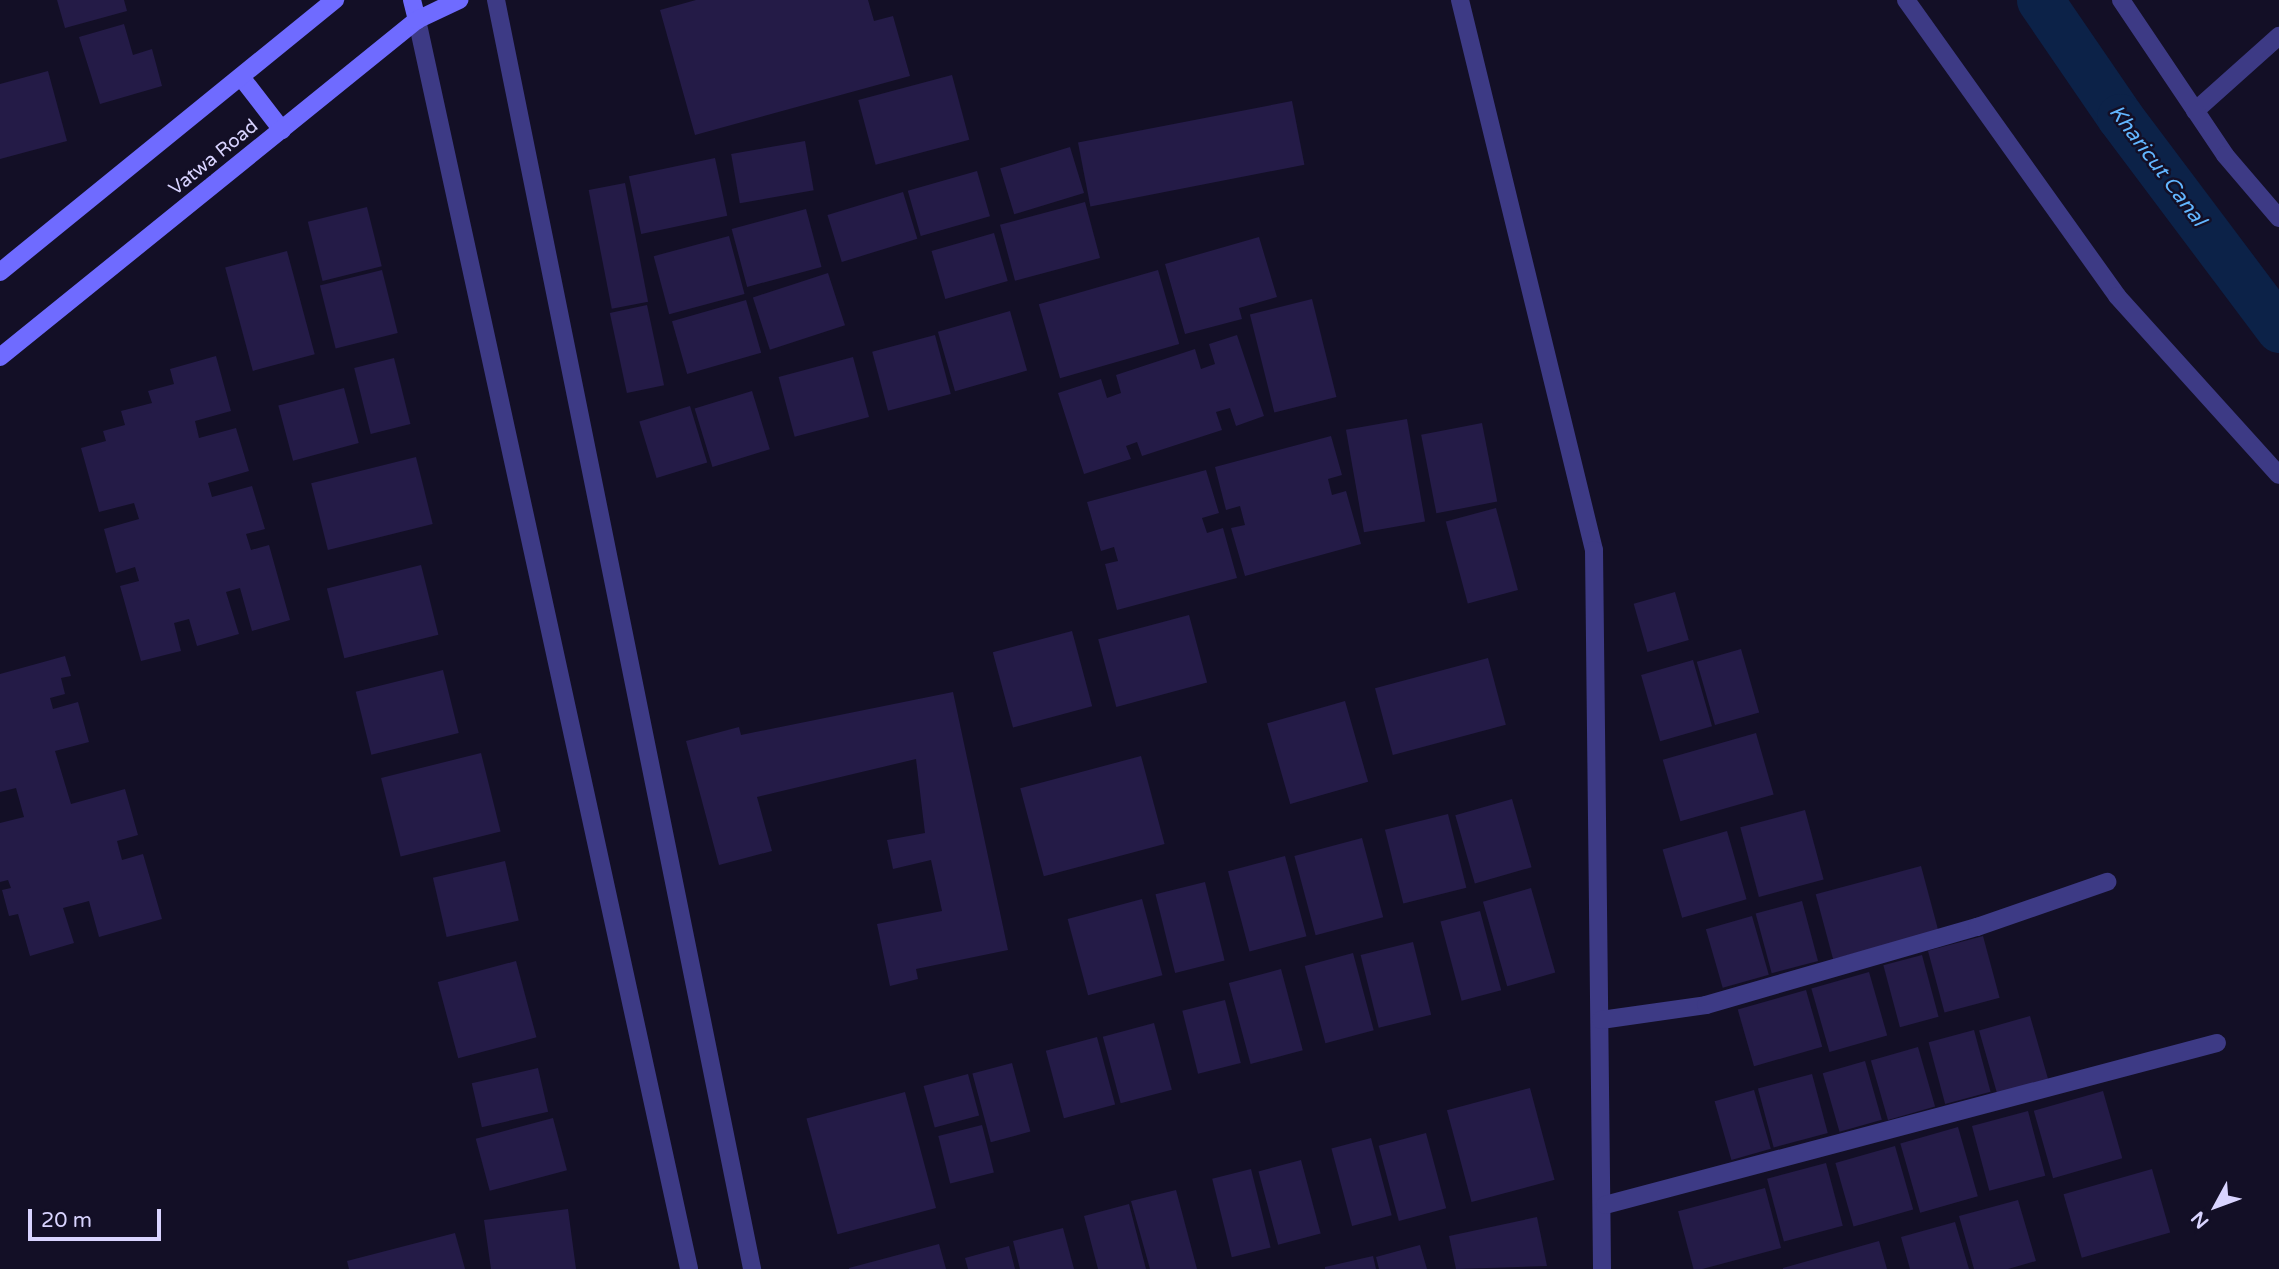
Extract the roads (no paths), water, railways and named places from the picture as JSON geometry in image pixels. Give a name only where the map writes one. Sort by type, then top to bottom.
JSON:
[{"type":"main road","points":[[0,272],[335,0]]},
{"type":"main road","points":[[412,0],[417,20]]},
{"type":"main road","name":"Vatwa Road","points":[[0,357],[417,20],[459,0]]},
{"type":"main road","points":[[241,77],[282,130]]},
{"type":"street","points":[[496,0],[752,1269]]},
{"type":"street","points":[[1460,0],[1594,550],[1605,1205],[1602,1269]]},
{"type":"street","points":[[1906,0],[2117,296],[2279,475]]},
{"type":"street","points":[[2121,0],[2225,155],[2279,218]]},
{"type":"street","points":[[417,20],[689,1269]]},
{"type":"street","points":[[2195,111],[2279,36]]},
{"type":"street","points":[[1601,1020],[1706,1004],[1977,927],[2107,881]]},
{"type":"street","points":[[1605,1205],[2217,1043]]},
{"type":"waterway","name":"Kharicut Canal","points":[[2040,0],[2120,117],[2279,329]]}]
